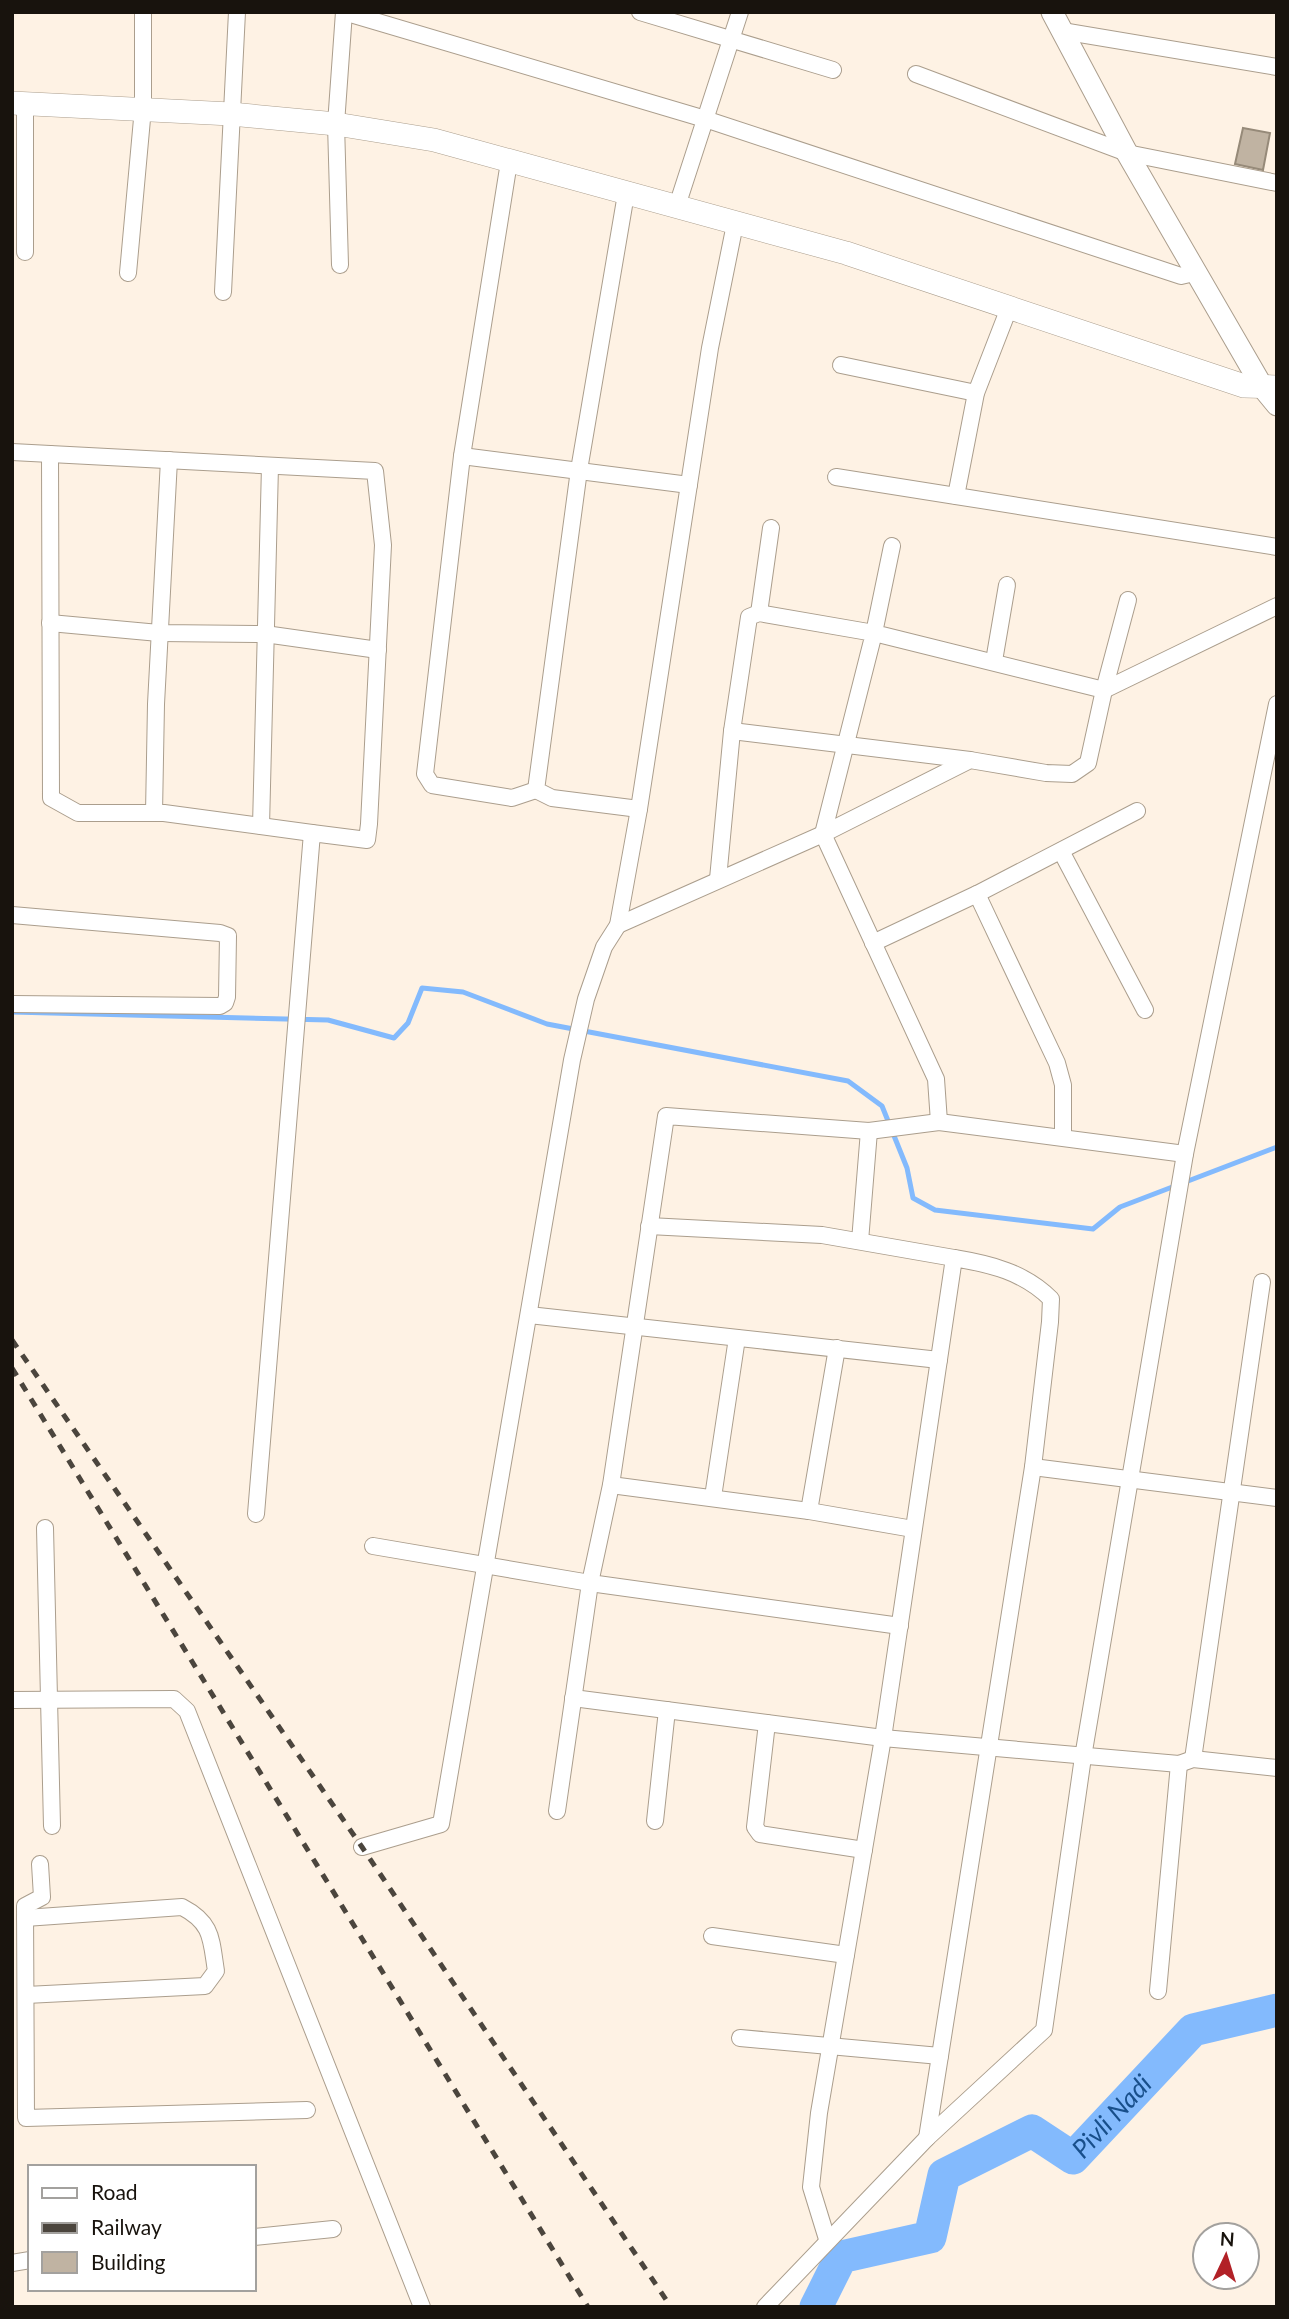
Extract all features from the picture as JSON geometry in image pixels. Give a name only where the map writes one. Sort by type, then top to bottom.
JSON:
[{"type":"main road","points":[[18,103],[231,114],[336,124],[434,140],[676,209],[846,253],[1184,368],[1272,394]]},
{"type":"street","points":[[128,273],[143,108],[143,12]]},
{"type":"street","points":[[223,292],[237,12]]},
{"type":"street","points":[[340,265],[336,124],[344,12],[705,119],[1181,276],[1195,273]]},
{"type":"street","points":[[639,12],[833,69]]},
{"type":"street","points":[[676,209],[740,12]]},
{"type":"street","points":[[1052,12],[1195,273],[1272,394]]},
{"type":"street","points":[[1062,31],[1277,67]]},
{"type":"street","points":[[916,74],[1127,153],[1277,183]]},
{"type":"street","points":[[18,103],[24,252]]},
{"type":"street","points":[[509,162],[462,456],[425,774],[432,785],[512,798],[536,790],[552,798],[639,809]]},
{"type":"street","points":[[536,790],[579,470],[626,194]]},
{"type":"street","points":[[362,1847],[442,1824],[572,1060],[586,999],[604,947],[618,925],[639,809],[710,348],[735,224]]},
{"type":"street","points":[[956,496],[976,393],[1009,308]]},
{"type":"street","points":[[841,365],[976,393]]},
{"type":"street","points":[[12,452],[375,471],[383,545],[367,839],[154,813],[78,813],[51,798],[50,454]]},
{"type":"street","points":[[462,456],[689,485]]},
{"type":"street","points":[[154,813],[159,634],[169,460]]},
{"type":"street","points":[[261,826],[270,466]]},
{"type":"street","points":[[836,477],[1277,547]]},
{"type":"street","points":[[759,613],[771,528]]},
{"type":"street","points":[[892,546],[874,633],[823,834],[936,1079],[939,1122]]},
{"type":"street","points":[[994,661],[1007,585]]},
{"type":"street","points":[[732,731],[844,743],[1046,773],[1073,774],[1088,763],[1128,600]]},
{"type":"street","points":[[719,879],[732,731],[749,617],[759,613],[874,633],[1104,690],[1277,607]]},
{"type":"street","points":[[50,623],[159,634],[265,634],[378,650]]},
{"type":"street","points":[[765,2307],[827,2239],[927,2138],[1044,2030],[1083,1757],[1132,1480],[1185,1154],[1277,704]]},
{"type":"street","points":[[618,925],[823,834],[970,760]]},
{"type":"street","points":[[873,943],[977,894],[1137,810]]},
{"type":"street","points":[[256,1514],[313,833]]},
{"type":"street","points":[[1061,851],[1145,1010]]},
{"type":"street","points":[[977,894],[1058,1063],[1063,1085],[1063,1137]]},
{"type":"street","points":[[12,915],[220,933],[228,936],[229,946],[227,996],[225,1003],[220,1006],[12,1003]]},
{"type":"street","points":[[557,1811],[590,1583],[611,1485],[666,1116],[869,1131],[939,1122],[1185,1154]]},
{"type":"street","points":[[860,1241],[869,1131]]},
{"type":"street","points":[[649,1226],[822,1235],[993,1264],[1037,1285],[1051,1299],[1033,1466],[927,2138]]},
{"type":"street","points":[[827,2239],[811,2187],[819,2113],[883,1738],[954,1258]]},
{"type":"street","points":[[1158,1991],[1186,1762],[1232,1494],[1262,1282]]},
{"type":"street","points":[[529,1315],[939,1360]]},
{"type":"street","points":[[713,1497],[737,1338]]},
{"type":"street","points":[[809,1511],[837,1348]]},
{"type":"street","points":[[1033,1466],[1232,1494],[1277,1497]]},
{"type":"street","points":[[611,1485],[713,1497],[913,1529]]},
{"type":"street","points":[[45,1528],[52,1826]]},
{"type":"street","points":[[373,1546],[590,1583],[900,1626]]},
{"type":"street","points":[[573,1698],[883,1738],[1083,1757],[1277,1768]]},
{"type":"street","points":[[12,1700],[174,1699],[187,1711],[422,2307]]},
{"type":"street","points":[[656,1821],[667,1710]]},
{"type":"street","points":[[767,1723],[755,1827],[760,1834],[864,1850]]},
{"type":"street","points":[[40,1864],[42,1897],[25,1906],[21,2003],[26,2118],[307,2110]]},
{"type":"street","points":[[21,2003],[205,1986],[216,1971],[211,1933],[199,1916],[182,1907],[25,1919]]},
{"type":"street","points":[[712,1936],[846,1955]]},
{"type":"street","points":[[740,2038],[940,2056]]},
{"type":"street","points":[[256,2237],[333,2230]]},
{"type":"building","points":[[1243,128],[1270,133],[1263,170],[1235,164]]},
{"type":"waterway","points":[[12,1012],[328,1020],[394,1038],[408,1023],[422,988],[463,992],[547,1024],[848,1081],[882,1106],[907,1168],[913,1198],[935,1210],[1093,1229],[1120,1207],[1277,1147]]},
{"type":"waterway","name":"Pivli Nadi","points":[[816,2307],[841,2257],[930,2237],[944,2175],[1032,2131],[1073,2158],[1193,2030],[1277,2010]]},
{"type":"railway","points":[[12,1340],[362,1847],[671,2307]]},
{"type":"railway","points":[[12,1368],[588,2307]]}]
